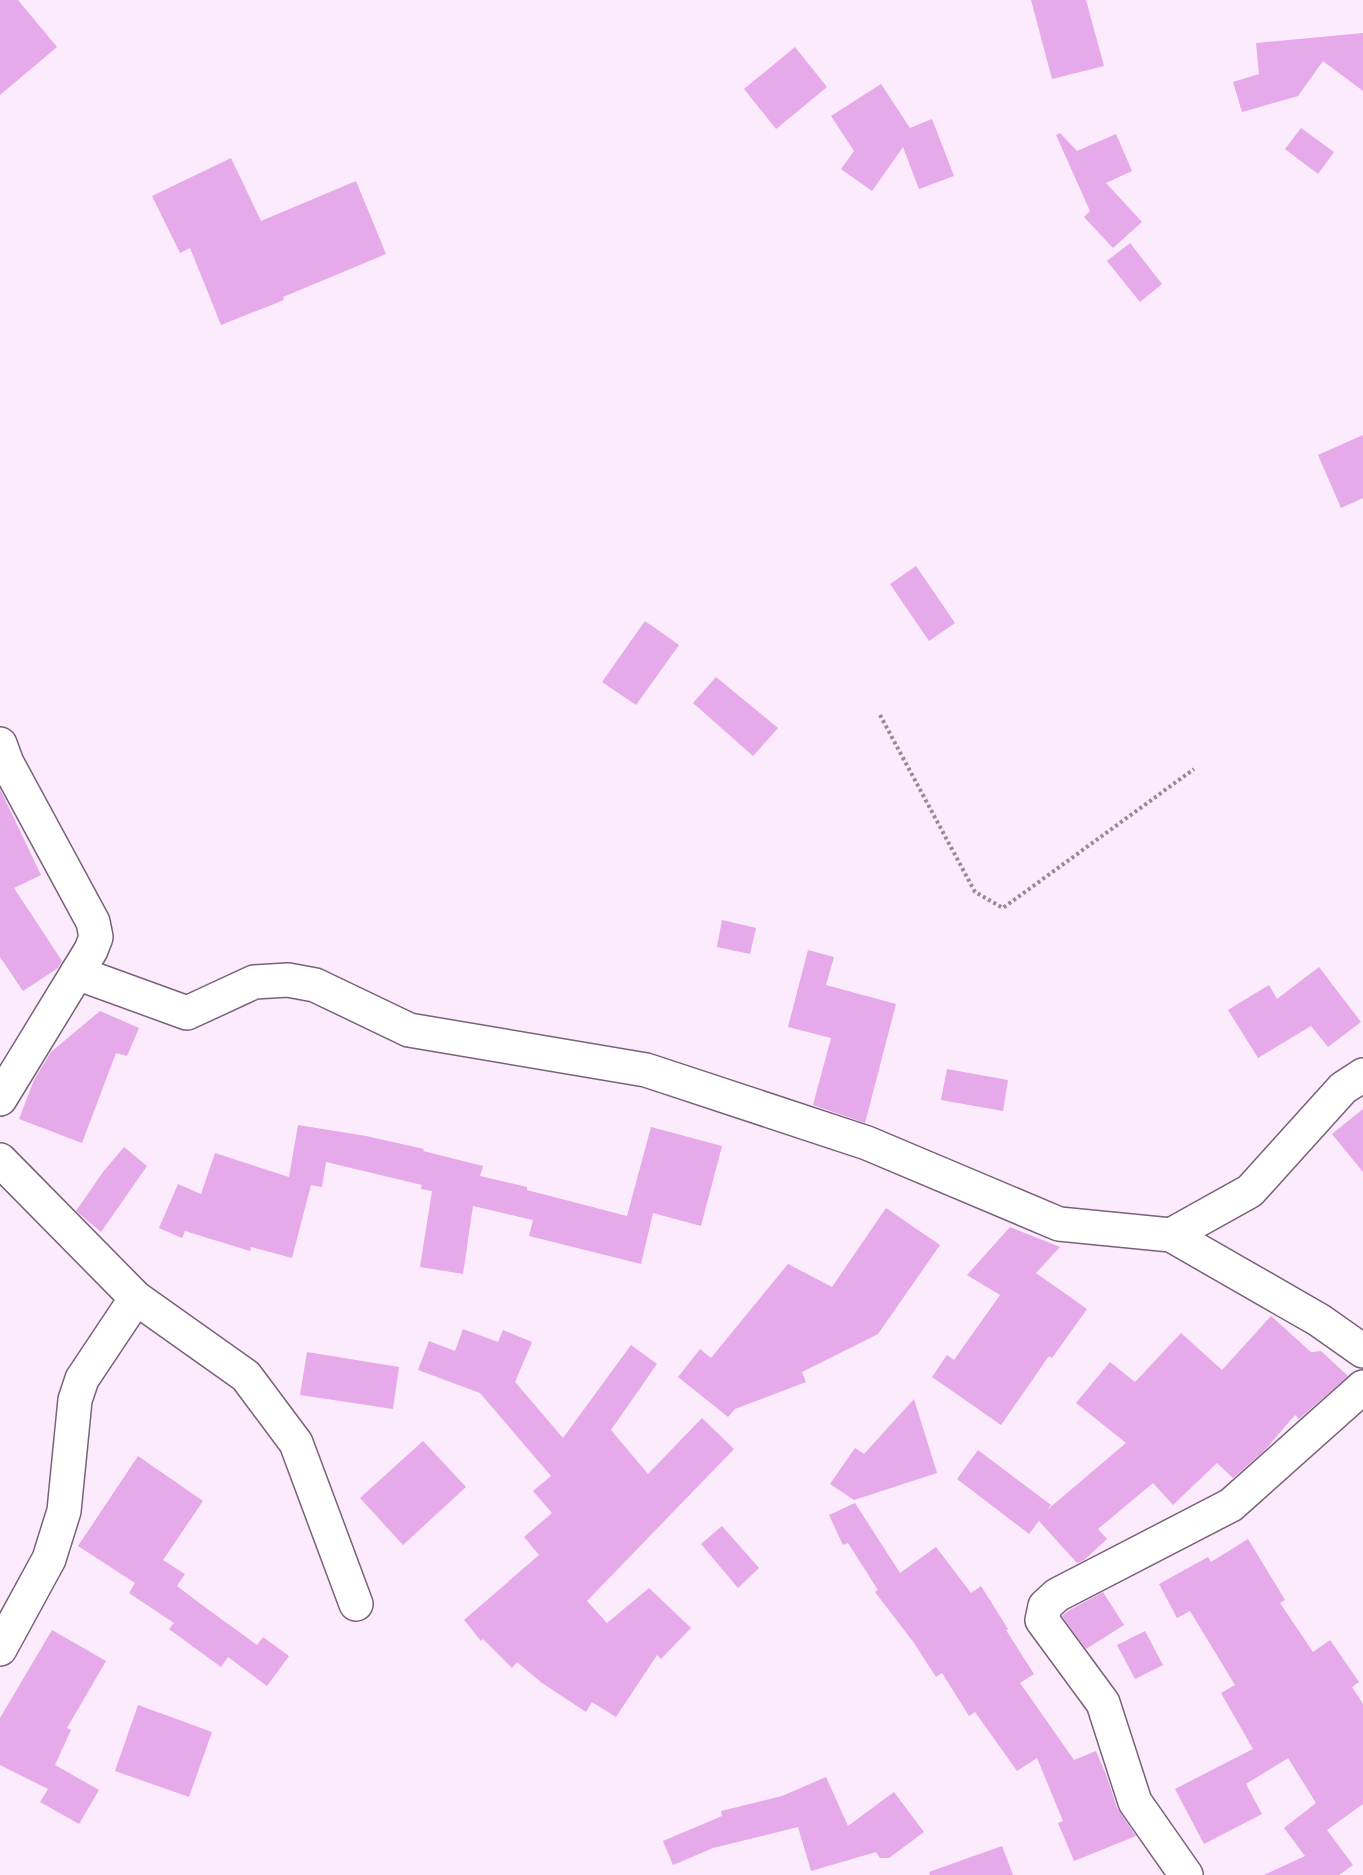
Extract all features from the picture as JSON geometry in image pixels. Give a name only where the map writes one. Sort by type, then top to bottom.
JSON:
[{"type":"street","points":[[0,744],[7,763],[93,922],[96,937],[91,950],[0,1099]]},
{"type":"street","points":[[77,972],[187,1012],[254,982],[288,980],[315,985],[409,1030],[646,1070],[867,1143],[1059,1224],[1171,1235],[1319,1320],[1363,1351]]},
{"type":"street","points":[[1171,1235],[1250,1191],[1343,1088],[1363,1075]]},
{"type":"street","points":[[0,1160],[136,1299],[246,1376],[296,1443],[356,1604]]},
{"type":"street","points":[[0,1649],[49,1559],[64,1511],[75,1400],[82,1379],[136,1299]]},
{"type":"street","points":[[1186,1875],[1135,1802],[1103,1703],[1042,1620],[1045,1606],[1057,1595],[1231,1505],[1363,1387]]},
{"type":"path","points":[[880,715],[975,892],[1003,908],[1194,769]]},
{"type":"building","points":[[0,0],[18,0],[57,47],[0,95]]},
{"type":"building","points":[[1031,0],[1086,0],[1104,66],[1052,79]]},
{"type":"building","points":[[1363,33],[1363,91],[1323,61],[1298,96],[1242,112],[1233,82],[1259,74],[1256,43]]},
{"type":"building","points":[[795,47],[827,87],[776,129],[744,89]]},
{"type":"building","points":[[881,84],[910,128],[932,119],[954,176],[919,189],[903,147],[872,191],[841,169],[854,151],[831,116]]},
{"type":"building","points":[[1301,128],[1334,152],[1318,174],[1285,149]]},
{"type":"building","points":[[1060,133],[1077,151],[1116,134],[1132,171],[1106,183],[1142,222],[1113,248],[1084,217],[1090,211],[1056,135]]},
{"type":"building","points":[[231,158],[261,221],[356,181],[386,254],[283,297],[284,300],[221,325],[190,248],[180,253],[152,196]]},
{"type":"building","points":[[1130,243],[1162,284],[1140,302],[1107,261]]},
{"type":"building","points":[[1363,435],[1363,498],[1341,508],[1318,455]]},
{"type":"building","points":[[916,566],[955,623],[929,641],[890,584]]},
{"type":"building","points":[[645,621],[679,645],[636,705],[602,682]]},
{"type":"building","points":[[716,677],[778,728],[753,756],[693,703]]},
{"type":"building","points":[[0,789],[41,875],[14,888],[62,961],[58,968],[23,991],[0,957]]},
{"type":"building","points":[[722,920],[756,928],[750,954],[717,947]]},
{"type":"building","points":[[808,950],[834,957],[826,985],[896,1004],[865,1123],[813,1105],[831,1038],[788,1027]]},
{"type":"building","points":[[1319,967],[1361,1022],[1328,1047],[1311,1026],[1258,1058],[1228,1010],[1269,985],[1277,999]]},
{"type":"building","points":[[100,1011],[139,1028],[127,1056],[116,1053],[82,1143],[19,1119],[34,1080],[51,1052]]},
{"type":"building","points":[[947,1069],[1008,1080],[1003,1111],[941,1100]]},
{"type":"building","points":[[1363,1109],[1363,1172],[1332,1134]]},
{"type":"building","points":[[298,1125],[366,1136],[424,1149],[423,1151],[483,1166],[480,1176],[627,1216],[651,1127],[722,1146],[701,1226],[653,1213],[641,1264],[529,1236],[533,1220],[473,1206],[463,1274],[420,1267],[432,1191],[421,1189],[422,1185],[326,1162],[322,1187],[311,1185],[292,1258],[251,1247],[250,1251],[185,1231],[182,1238],[159,1228],[178,1184],[201,1194],[215,1153],[289,1177]]},
{"type":"building","points":[[124,1147],[147,1166],[101,1232],[76,1211]]},
{"type":"building","points":[[886,1208],[940,1245],[878,1334],[802,1372],[806,1382],[735,1409],[728,1417],[678,1377],[700,1349],[711,1358],[788,1264],[832,1287]]},
{"type":"building","points":[[1010,1227],[1060,1247],[1036,1273],[1087,1309],[1052,1358],[1049,1356],[1001,1425],[932,1377],[947,1355],[954,1360],[1000,1295],[967,1275]]},
{"type":"building","points":[[1271,1316],[1311,1352],[1321,1351],[1348,1376],[1299,1419],[1295,1415],[1264,1451],[1233,1478],[1217,1463],[1173,1505],[1153,1483],[1098,1529],[1107,1539],[1084,1560],[1077,1563],[1039,1521],[1029,1534],[957,1479],[978,1450],[1051,1505],[1047,1510],[1126,1443],[1076,1403],[1110,1362],[1135,1382],[1181,1333],[1222,1370]]},
{"type":"building","points":[[463,1329],[498,1342],[503,1330],[532,1342],[515,1382],[563,1438],[631,1345],[657,1364],[611,1430],[648,1474],[702,1418],[734,1449],[587,1601],[607,1623],[649,1588],[691,1628],[661,1659],[657,1655],[616,1717],[592,1702],[586,1712],[542,1683],[517,1662],[512,1668],[483,1639],[481,1641],[464,1620],[539,1555],[524,1537],[552,1513],[533,1491],[551,1476],[480,1393],[418,1370],[429,1341],[455,1351]]},
{"type":"building","points":[[307,1352],[399,1367],[393,1409],[300,1395]]},
{"type":"building","points":[[914,1399],[937,1473],[854,1500],[830,1484],[855,1448],[864,1454]]},
{"type":"building","points":[[423,1441],[466,1487],[403,1545],[360,1498]]},
{"type":"building","points":[[138,1456],[203,1501],[163,1560],[185,1574],[177,1586],[257,1645],[263,1637],[289,1656],[267,1686],[228,1657],[221,1667],[169,1629],[174,1623],[129,1593],[135,1583],[78,1546]]},
{"type":"building","points":[[855,1503],[900,1573],[936,1547],[971,1593],[981,1586],[1034,1674],[1020,1683],[1074,1760],[1096,1751],[1117,1808],[1136,1836],[1074,1861],[1058,1823],[1063,1821],[1037,1758],[1017,1771],[975,1712],[969,1716],[942,1673],[936,1677],[914,1643],[875,1592],[878,1590],[848,1543],[843,1545],[829,1515]]},
{"type":"building","points":[[722,1526],[759,1568],[738,1588],[701,1544]]},
{"type":"building","points":[[1248,1539],[1285,1600],[1280,1603],[1313,1652],[1330,1640],[1359,1682],[1352,1687],[1363,1704],[1363,1804],[1327,1830],[1353,1865],[1339,1875],[1264,1875],[1305,1856],[1284,1828],[1316,1803],[1288,1758],[1246,1784],[1262,1814],[1204,1844],[1175,1789],[1253,1749],[1221,1693],[1235,1685],[1190,1611],[1177,1618],[1159,1584],[1208,1557],[1211,1562]]},
{"type":"building","points":[[1103,1592],[1124,1625],[1086,1649],[1062,1616]]},
{"type":"building","points":[[52,1630],[106,1661],[67,1728],[71,1730],[55,1765],[99,1790],[79,1824],[40,1802],[48,1789],[0,1765],[0,1718]]},
{"type":"building","points":[[1145,1631],[1163,1665],[1135,1679],[1117,1645]]},
{"type":"building","points":[[138,1705],[212,1732],[189,1797],[115,1771]]},
{"type":"building","points":[[826,1777],[848,1826],[894,1792],[924,1832],[889,1858],[880,1858],[876,1852],[811,1871],[798,1827],[713,1848],[673,1865],[663,1841],[722,1816],[721,1811],[782,1796]]},
{"type":"building","points":[[1002,1846],[1013,1875],[930,1875],[929,1872]]}]
